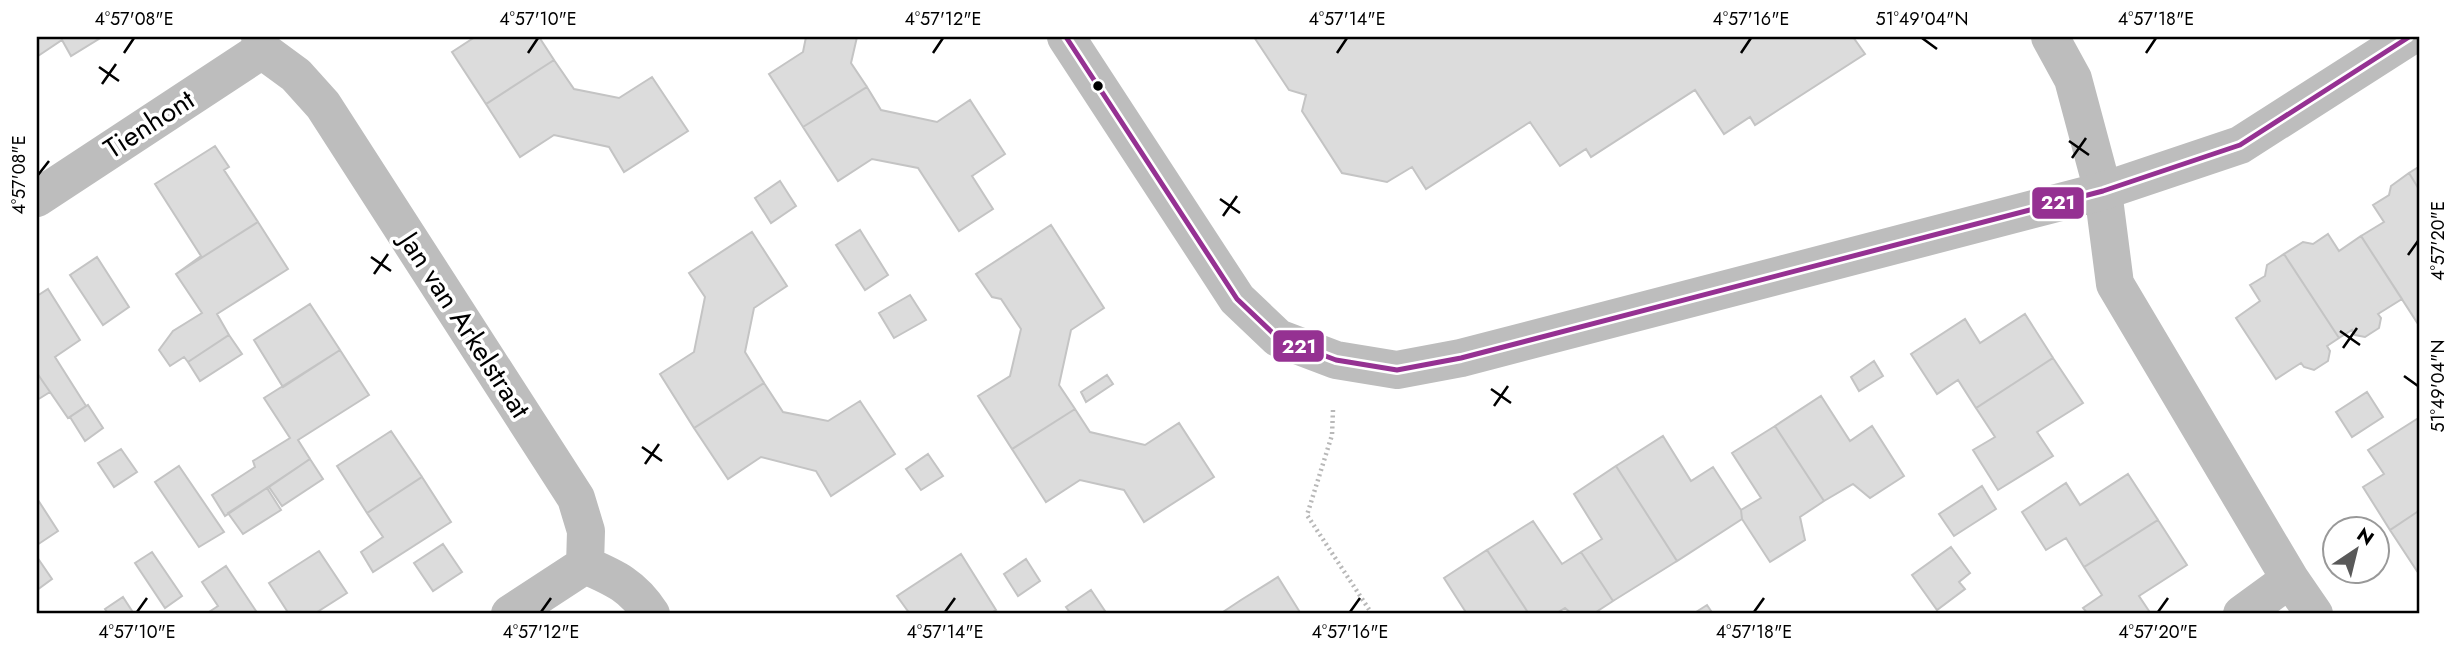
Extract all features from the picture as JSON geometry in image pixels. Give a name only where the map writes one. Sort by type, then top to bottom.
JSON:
[{"type":"street","points":[[1066,37],[1237,299],[1278,338],[1336,360],[1397,370],[1461,358],[2103,191],[2240,145],[2409,37]]},
{"type":"street","points":[[2050,37],[2073,79],[2103,191],[2115,284],[2290,579],[2314,614]]},
{"type":"street","name":"Tienhont","points":[[37,198],[261,43]]},
{"type":"street","name":"Jan van Arkelstraat","points":[[261,43],[296,75],[323,105],[576,498],[586,531],[585,565]]},
{"type":"street","points":[[510,614],[585,565],[619,579],[642,600],[651,614]]},
{"type":"street","points":[[2242,614],[2290,579]]},
{"type":"path","points":[[1336,360],[1332,435],[1307,515],[1372,614]]},
{"type":"building","points":[[37,37],[102,37],[71,56],[62,40],[38,56]]},
{"type":"building","points":[[475,37],[539,37],[554,60],[486,104],[452,52]]},
{"type":"building","points":[[806,37],[857,37],[851,63],[867,87],[803,127],[769,74],[803,52]]},
{"type":"building","points":[[1254,37],[1853,37],[1865,54],[1755,125],[1750,117],[1724,134],[1695,90],[1591,157],[1586,149],[1560,166],[1530,122],[1426,189],[1412,167],[1387,182],[1342,173],[1302,111],[1306,95],[1289,90]]},
{"type":"building","points":[[554,60],[574,89],[619,98],[652,77],[688,131],[624,172],[609,147],[554,135],[520,157],[486,104]]},
{"type":"building","points":[[867,87],[881,110],[937,122],[970,100],[1005,154],[972,176],[993,209],[959,231],[918,168],[872,159],[838,181],[803,127]]},
{"type":"building","points":[[215,146],[229,167],[224,170],[258,222],[176,274],[201,256],[155,184]]},
{"type":"building","points":[[2420,166],[2420,191],[2409,173]]},
{"type":"building","points":[[2409,173],[2420,191],[2420,327],[2361,236],[2384,222],[2373,205],[2389,195],[2391,186]]},
{"type":"building","points":[[780,181],[796,206],[771,223],[755,198]]},
{"type":"building","points":[[258,222],[288,269],[217,314],[229,335],[188,362],[184,357],[170,366],[159,350],[173,331],[202,313],[176,274]]},
{"type":"building","points":[[1051,225],[1104,308],[1071,330],[1059,385],[1075,409],[1012,449],[978,396],[1010,376],[1021,329],[1001,299],[992,297],[976,274]]},
{"type":"building","points":[[860,230],[888,275],[865,290],[836,245]]},
{"type":"building","points":[[752,232],[787,286],[754,308],[745,352],[764,383],[694,428],[660,374],[694,352],[705,297],[689,273]]},
{"type":"building","points":[[2328,234],[2339,251],[2361,236],[2402,299],[2378,314],[2381,318],[2379,328],[2365,337],[2355,335],[2352,330],[2339,338],[2284,254],[2303,242],[2313,244]]},
{"type":"building","points":[[2284,254],[2339,338],[2327,346],[2330,351],[2328,361],[2314,370],[2301,363],[2276,379],[2236,318],[2260,301],[2250,285],[2265,276],[2267,265]]},
{"type":"building","points":[[97,257],[129,307],[103,325],[70,275]]},
{"type":"building","points":[[48,289],[80,340],[55,357],[86,406],[68,418],[37,373],[37,296]]},
{"type":"building","points":[[910,295],[926,320],[894,338],[879,313]]},
{"type":"building","points":[[310,304],[340,350],[283,387],[254,340]]},
{"type":"building","points":[[2025,314],[2053,358],[1976,408],[1958,380],[1937,394],[1911,354],[1965,319],[1980,343]]},
{"type":"building","points":[[229,335],[242,354],[200,381],[188,362]]},
{"type":"building","points":[[340,350],[369,395],[298,440],[310,459],[225,516],[212,495],[255,467],[253,461],[290,438],[264,398]]},
{"type":"building","points":[[2053,358],[2083,403],[2037,432],[2053,456],[1998,490],[1973,450],[1995,437],[1976,408]]},
{"type":"building","points":[[1874,361],[1883,376],[1859,391],[1851,377]]},
{"type":"building","points":[[37,373],[50,392],[37,400]]},
{"type":"building","points":[[1107,375],[1113,384],[1086,402],[1081,392]]},
{"type":"building","points":[[764,383],[783,412],[828,421],[860,401],[895,454],[831,496],[816,471],[761,457],[728,479],[694,428]]},
{"type":"building","points":[[2367,392],[2383,417],[2352,437],[2336,412]]},
{"type":"building","points":[[1821,396],[1850,441],[1872,426],[1904,476],[1870,498],[1853,484],[1824,501],[1775,426]]},
{"type":"building","points":[[88,405],[103,428],[85,441],[70,417]]},
{"type":"building","points":[[1075,409],[1090,432],[1145,445],[1179,423],[1214,477],[1144,522],[1124,490],[1080,480],[1046,502],[1012,449]]},
{"type":"building","points":[[2420,417],[2420,510],[2390,530],[2390,514],[2380,514],[2363,487],[2384,474],[2368,450]]},
{"type":"building","points":[[1775,426],[1824,501],[1800,517],[1805,540],[1770,562],[1742,519],[1741,510],[1761,498],[1732,453]]},
{"type":"building","points":[[391,431],[422,477],[367,513],[337,466]]},
{"type":"building","points":[[1663,436],[1691,481],[1713,467],[1741,510],[1742,519],[1677,561],[1616,466]]},
{"type":"building","points":[[121,449],[137,472],[114,487],[98,463]]},
{"type":"building","points":[[928,454],[943,476],[921,490],[906,469]]},
{"type":"building","points":[[310,459],[323,479],[282,506],[269,487]]},
{"type":"building","points":[[179,466],[224,532],[199,547],[155,482]]},
{"type":"building","points":[[1616,466],[1677,561],[1613,601],[1581,552],[1602,539],[1574,494]]},
{"type":"building","points":[[2128,474],[2158,520],[2084,567],[2066,538],[2046,550],[2022,512],[2066,483],[2080,505]]},
{"type":"building","points":[[422,477],[451,522],[373,572],[361,552],[383,537],[367,513]]},
{"type":"building","points":[[1982,486],[1996,509],[1954,536],[1939,514]]},
{"type":"building","points":[[267,488],[281,510],[243,534],[228,513]]},
{"type":"building","points":[[37,501],[58,531],[37,545]]},
{"type":"building","points":[[2420,510],[2420,569],[2417,571],[2390,530]]},
{"type":"building","points":[[2158,520],[2187,565],[2139,596],[2151,614],[2088,614],[2083,608],[2102,595],[2084,567]]},
{"type":"building","points":[[1533,521],[1562,564],[1581,552],[1613,601],[1593,614],[1572,614],[1565,608],[1555,614],[1529,614],[1487,550]]},
{"type":"building","points":[[443,544],[462,572],[433,591],[414,563]]},
{"type":"building","points":[[1951,547],[1970,573],[1959,582],[1965,589],[1937,610],[1912,575]]},
{"type":"building","points":[[1487,550],[1529,614],[1467,614],[1444,578]]},
{"type":"building","points":[[319,551],[347,593],[314,614],[289,614],[269,583]]},
{"type":"building","points":[[152,552],[182,596],[165,608],[135,563]]},
{"type":"building","points":[[961,554],[996,610],[989,614],[910,614],[897,596]]},
{"type":"building","points":[[37,557],[52,579],[37,590]]},
{"type":"building","points":[[1026,559],[1040,581],[1018,596],[1004,574]]},
{"type":"building","points":[[226,566],[258,614],[206,614],[218,606],[202,582]]},
{"type":"building","points":[[1278,577],[1301,614],[1220,614],[1241,600]]},
{"type":"building","points":[[1091,590],[1107,614],[1071,614],[1066,607]]},
{"type":"building","points":[[123,597],[134,614],[108,614],[105,609]]},
{"type":"building","points":[[1707,605],[1713,614],[1693,614]]},
{"type":"transit line","name":"221","points":[[1066,37],[1237,299],[1278,338],[1336,360],[1397,370],[1461,358],[2103,191],[2240,145],[2409,37]]}]
